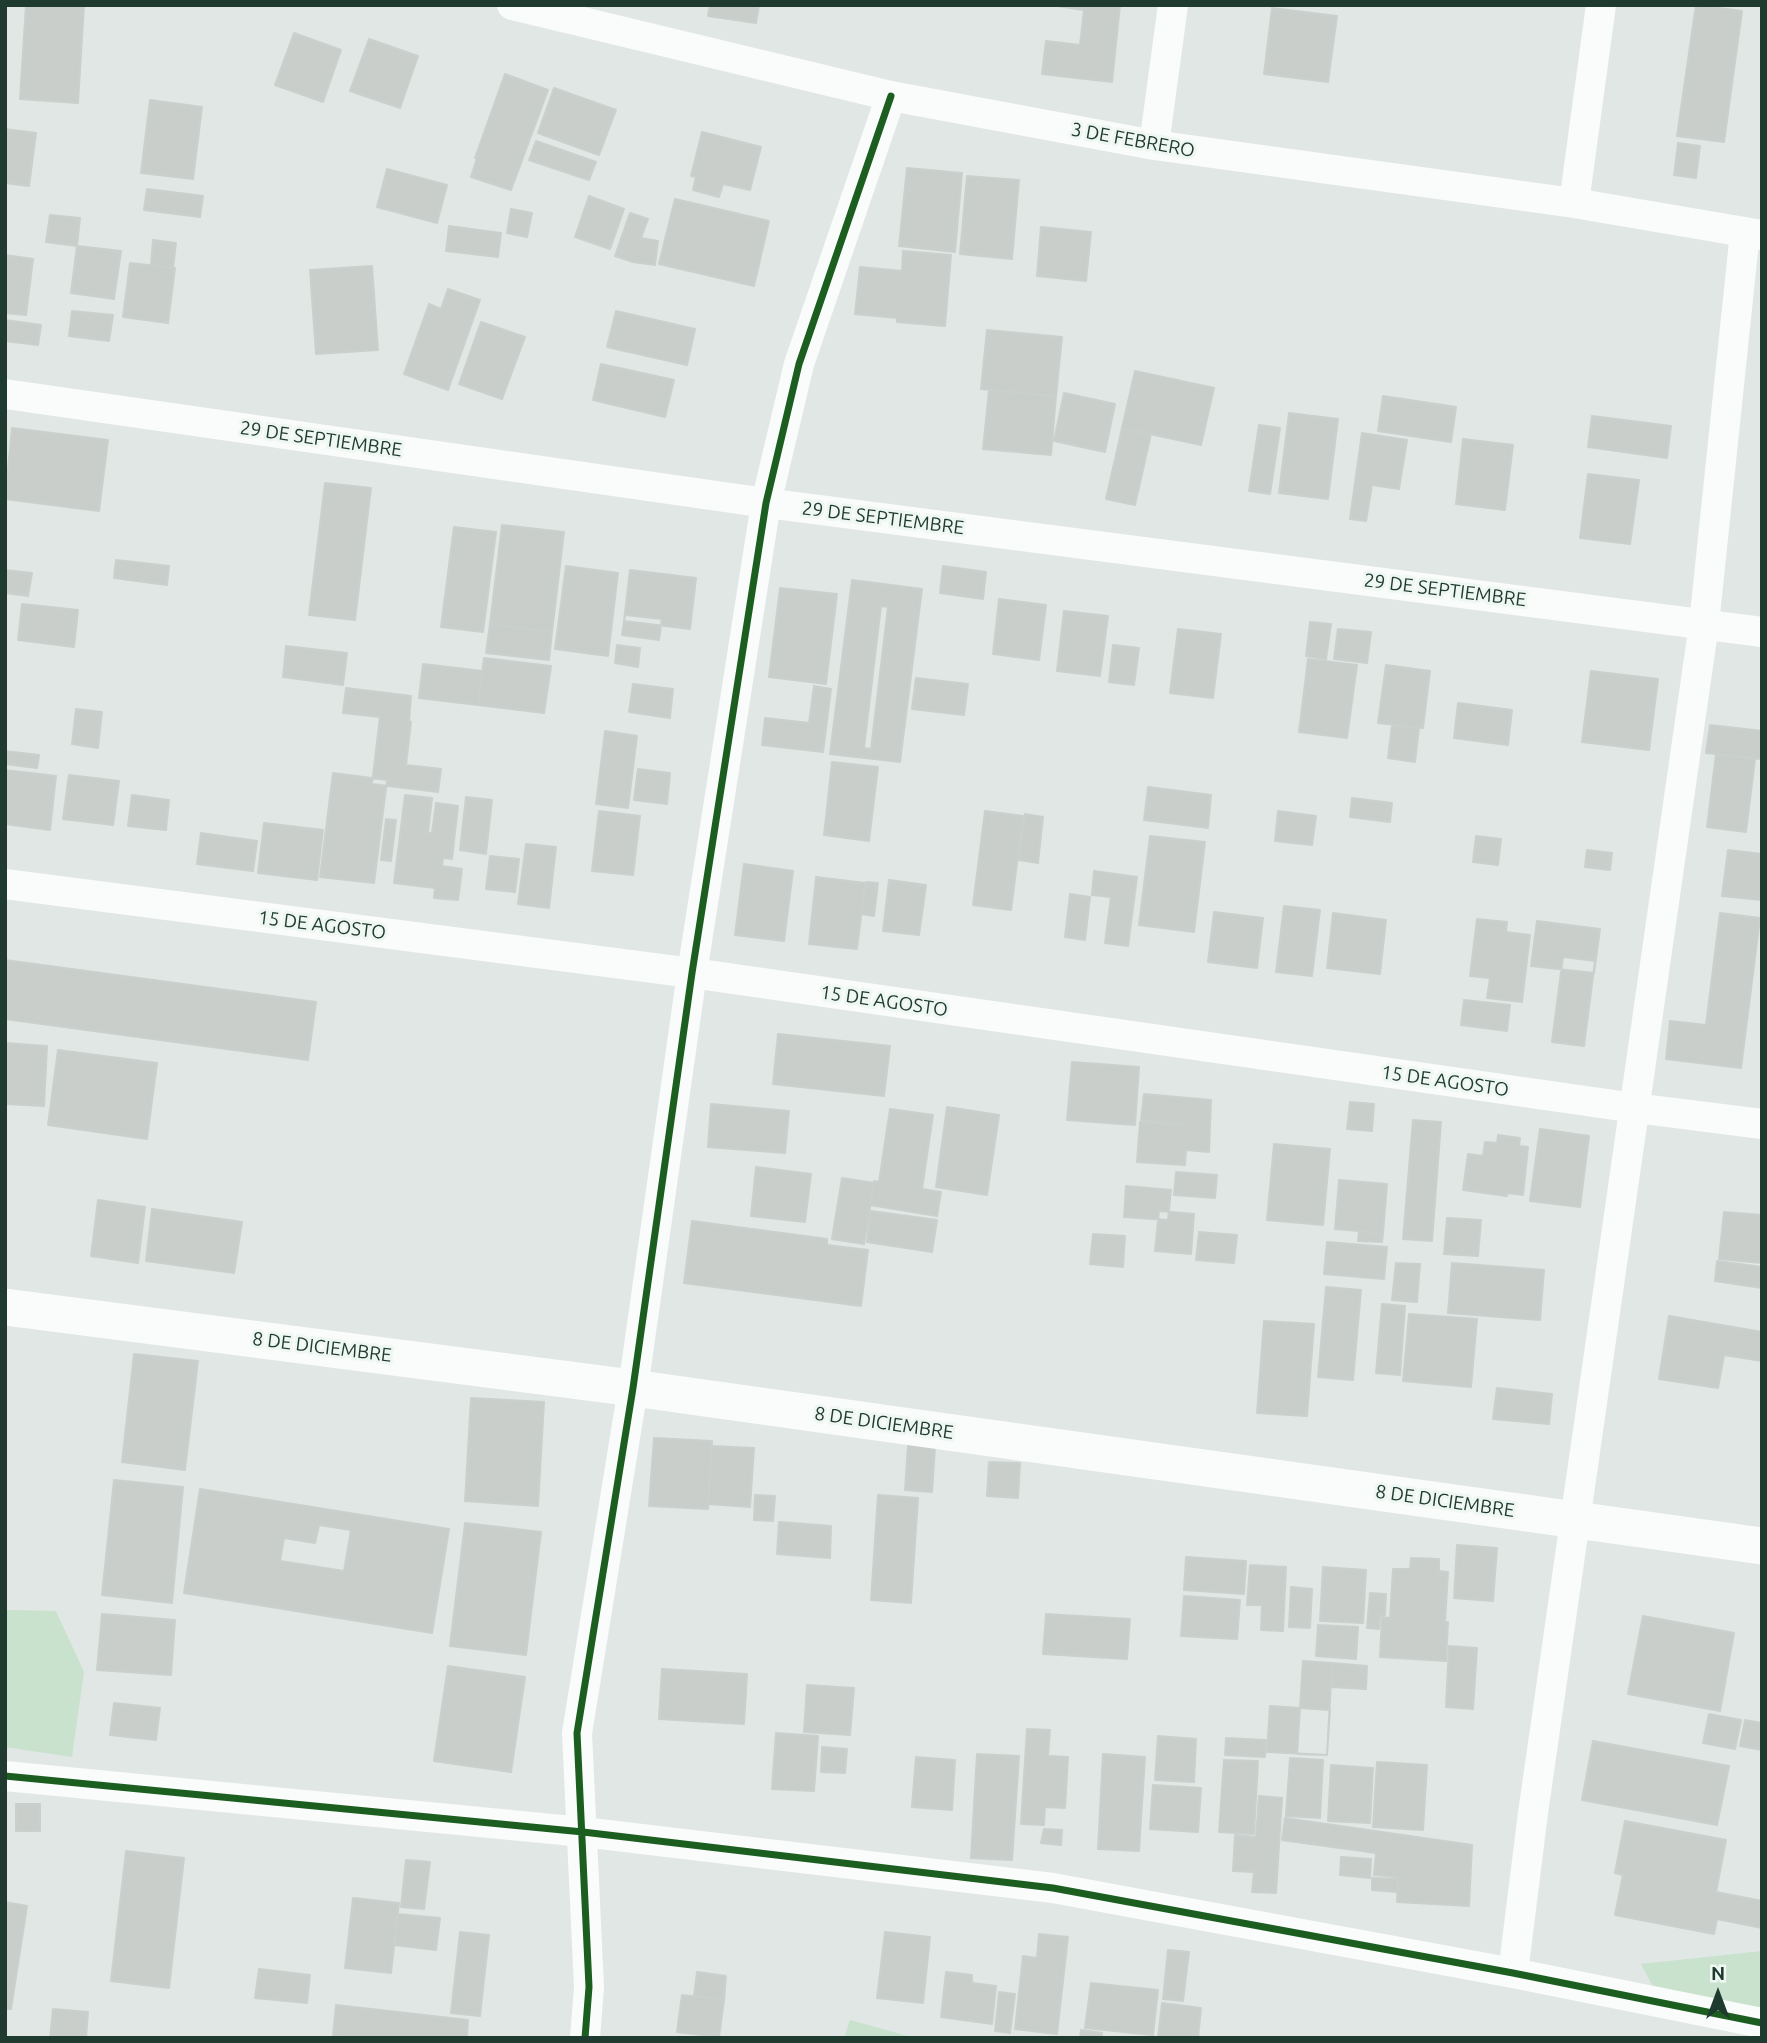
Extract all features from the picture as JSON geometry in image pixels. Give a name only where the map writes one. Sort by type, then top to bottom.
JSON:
[{"type":"street","name":"3 DE FEBRERO","points":[[512,5],[891,96],[1154,145],[1574,203],[1753,233]]},
{"type":"street","points":[[1154,145],[1173,5]]},
{"type":"street","points":[[1574,203],[1601,5]]},
{"type":"street","points":[[585,2038],[589,1987],[577,1733],[633,1388],[692,973],[766,503],[799,364],[891,96]]},
{"type":"street","points":[[1513,1973],[1533,1813],[1704,624],[1753,233]]},
{"type":"street","name":"29 DE SEPTIEMBRE","points":[[5,394],[766,503],[1762,632]]},
{"type":"street","name":"15 DE AGOSTO","points":[[5,884],[692,973],[1762,1124]]},
{"type":"street","name":"8 DE DICIEMBRE","points":[[5,1307],[633,1388],[1762,1546]]},
{"type":"street","points":[[5,1776],[583,1832],[1053,1888],[1762,2022]]},
{"type":"green space","points":[[5,1610],[56,1611],[84,1672],[72,1757],[5,1747]]},
{"type":"green space","points":[[1762,1951],[1762,2019],[1657,1994],[1641,1964]]},
{"type":"green space","points":[[850,2020],[915,2038],[844,2038]]},
{"type":"building","points":[[26,5],[84,5],[78,103],[20,99]]},
{"type":"building","points":[[710,5],[759,5],[756,23],[708,16]]},
{"type":"building","points":[[1050,5],[1120,5],[1112,82],[1042,74],[1046,41],[1080,45],[1084,10]]},
{"type":"building","points":[[1696,5],[1742,11],[1724,142],[1677,136]]},
{"type":"building","points":[[1272,8],[1337,16],[1328,82],[1264,74]]},
{"type":"building","points":[[294,33],[341,50],[323,102],[275,85]]},
{"type":"building","points":[[369,39],[418,56],[400,108],[350,91]]},
{"type":"building","points":[[505,74],[548,90],[511,190],[471,177],[475,158]]},
{"type":"building","points":[[554,88],[616,110],[599,155],[538,133]]},
{"type":"building","points":[[150,100],[202,107],[193,179],[141,173]]},
{"type":"building","points":[[5,129],[36,133],[29,186],[5,183]]},
{"type":"building","points":[[702,132],[761,147],[750,190],[723,184],[719,197],[693,190],[696,177],[691,176]]},
{"type":"building","points":[[536,141],[596,162],[589,180],[529,160]]},
{"type":"building","points":[[1678,143],[1700,146],[1696,178],[1674,175]]},
{"type":"building","points":[[907,168],[962,173],[955,252],[899,246]]},
{"type":"building","points":[[387,169],[447,185],[437,223],[377,207]]},
{"type":"building","points":[[967,176],[1019,180],[1012,259],[960,254]]},
{"type":"building","points":[[147,189],[203,196],[200,217],[144,210]]},
{"type":"building","points":[[589,196],[624,209],[610,249],[575,237]]},
{"type":"building","points":[[675,199],[769,221],[754,286],[659,264]]},
{"type":"building","points":[[511,209],[532,213],[527,237],[507,233]]},
{"type":"building","points":[[630,213],[648,219],[641,238],[658,241],[655,265],[615,256]]},
{"type":"building","points":[[50,215],[80,218],[77,246],[46,242]]},
{"type":"building","points":[[449,226],[501,233],[498,257],[446,251]]},
{"type":"building","points":[[1041,227],[1091,232],[1086,281],[1037,276]]},
{"type":"building","points":[[153,240],[176,243],[173,268],[151,265]]},
{"type":"building","points":[[77,246],[121,251],[114,299],[71,293]]},
{"type":"building","points":[[903,251],[951,255],[945,326],[897,322],[897,318],[855,314],[860,267],[902,271]]},
{"type":"building","points":[[5,255],[33,259],[26,315],[5,313]]},
{"type":"building","points":[[130,263],[175,268],[168,323],[123,317]]},
{"type":"building","points":[[372,266],[378,350],[316,354],[310,270]]},
{"type":"building","points":[[448,289],[480,300],[448,390],[404,374],[429,304],[441,309]]},
{"type":"building","points":[[72,311],[113,315],[109,341],[69,336]]},
{"type":"building","points":[[616,311],[695,329],[687,365],[607,347]]},
{"type":"building","points":[[5,320],[41,325],[38,345],[5,341]]},
{"type":"building","points":[[481,322],[525,337],[502,399],[459,384]]},
{"type":"building","points":[[987,330],[1062,337],[1056,396],[981,389]]},
{"type":"building","points":[[601,364],[674,380],[665,417],[593,400]]},
{"type":"building","points":[[1135,371],[1214,388],[1201,445],[1122,428]]},
{"type":"building","points":[[989,390],[1056,396],[1051,455],[983,449]]},
{"type":"building","points":[[1064,393],[1115,404],[1105,452],[1054,441]]},
{"type":"building","points":[[1383,396],[1456,407],[1451,442],[1378,431]]},
{"type":"building","points":[[1289,413],[1338,419],[1328,499],[1279,493]]},
{"type":"building","points":[[1592,416],[1671,426],[1667,458],[1588,447]]},
{"type":"building","points":[[1259,425],[1280,428],[1270,494],[1249,491]]},
{"type":"building","points":[[12,428],[108,440],[99,511],[5,499]]},
{"type":"building","points":[[1122,428],[1151,434],[1135,505],[1106,499]]},
{"type":"building","points":[[1362,433],[1407,440],[1399,489],[1372,485],[1366,521],[1350,519]]},
{"type":"building","points":[[1463,439],[1513,445],[1505,510],[1456,504]]},
{"type":"building","points":[[1588,474],[1639,480],[1630,544],[1580,538]]},
{"type":"building","points":[[325,483],[371,488],[355,620],[309,615]]},
{"type":"building","points":[[502,525],[564,532],[552,632],[490,624]]},
{"type":"building","points":[[454,527],[496,532],[483,632],[441,627]]},
{"type":"building","points":[[116,560],[169,566],[167,585],[114,578]]},
{"type":"building","points":[[566,566],[618,573],[608,656],[555,649]]},
{"type":"building","points":[[943,566],[986,572],[983,599],[940,593]]},
{"type":"building","points":[[5,570],[32,573],[28,596],[5,593]]},
{"type":"building","points":[[630,570],[696,578],[690,629],[624,621]]},
{"type":"building","points":[[852,580],[922,589],[900,762],[830,754]],"holes":[[[881,606],[888,607],[871,749],[864,748]]]},
{"type":"building","points":[[780,588],[837,594],[826,684],[769,677]]},
{"type":"building","points":[[999,599],[1046,605],[1039,660],[993,654]]},
{"type":"building","points":[[22,604],[78,610],[74,647],[18,640]]},
{"type":"building","points":[[1064,611],[1108,616],[1100,676],[1057,671]]},
{"type":"building","points":[[625,615],[662,619],[659,640],[622,635]]},
{"type":"building","points":[[1310,622],[1331,624],[1326,659],[1306,656]]},
{"type":"building","points":[[490,624],[552,632],[549,660],[486,653]]},
{"type":"building","points":[[1178,629],[1221,634],[1213,698],[1170,693]]},
{"type":"building","points":[[1338,629],[1371,632],[1367,663],[1334,659]]},
{"type":"building","points":[[617,645],[640,648],[638,667],[615,663]]},
{"type":"building","points":[[1113,645],[1139,648],[1134,685],[1109,682]]},
{"type":"building","points":[[286,646],[347,653],[343,685],[283,677]]},
{"type":"building","points":[[484,658],[551,666],[544,713],[478,705]]},
{"type":"building","points":[[1308,659],[1357,665],[1347,738],[1299,732]]},
{"type":"building","points":[[423,664],[482,671],[478,705],[419,698]]},
{"type":"building","points":[[1386,665],[1430,671],[1423,728],[1378,723]]},
{"type":"building","points":[[1591,671],[1658,679],[1649,750],[1582,742]]},
{"type":"building","points":[[916,678],[968,684],[964,715],[912,709]]},
{"type":"building","points":[[633,684],[673,689],[670,718],[629,712]]},
{"type":"building","points":[[814,686],[831,689],[823,752],[762,745],[765,718],[809,723]]},
{"type":"building","points":[[346,688],[411,696],[406,765],[441,769],[438,792],[372,784],[380,717],[343,713]]},
{"type":"building","points":[[1458,703],[1512,710],[1508,745],[1454,738]]},
{"type":"building","points":[[76,709],[102,712],[98,748],[72,744]]},
{"type":"building","points":[[1392,725],[1419,728],[1415,762],[1388,758]]},
{"type":"building","points":[[1710,725],[1762,731],[1761,759],[1706,753]]},
{"type":"building","points":[[605,731],[637,736],[628,808],[596,804]]},
{"type":"building","points":[[5,751],[39,755],[37,768],[5,764]]},
{"type":"building","points":[[1716,754],[1755,759],[1746,832],[1707,827]]},
{"type":"building","points":[[832,762],[878,767],[869,841],[824,835]]},
{"type":"building","points":[[638,769],[670,773],[667,804],[634,800]]},
{"type":"building","points":[[5,770],[56,776],[50,830],[5,824]]},
{"type":"building","points":[[333,773],[387,780],[374,883],[320,877]]},
{"type":"building","points":[[69,775],[119,781],[113,825],[63,819]]},
{"type":"building","points":[[1148,787],[1211,795],[1208,828],[1144,820]]},
{"type":"building","points":[[132,795],[169,800],[166,830],[128,826]]},
{"type":"building","points":[[405,795],[432,798],[428,833],[432,833],[436,803],[458,806],[452,859],[443,858],[442,866],[462,869],[458,900],[434,898],[435,888],[394,883]]},
{"type":"building","points":[[466,797],[492,800],[486,854],[460,850]]},
{"type":"building","points":[[1352,798],[1392,803],[1390,822],[1350,817]]},
{"type":"building","points":[[599,811],[640,816],[633,875],[592,871]]},
{"type":"building","points":[[985,811],[1023,816],[1011,910],[973,905]]},
{"type":"building","points":[[1278,811],[1316,816],[1312,845],[1275,841]]},
{"type":"building","points":[[1025,814],[1043,817],[1038,863],[1019,860]]},
{"type":"building","points":[[386,819],[396,820],[391,861],[381,860]]},
{"type":"building","points":[[264,823],[323,830],[317,880],[258,873]]},
{"type":"building","points":[[201,833],[257,841],[253,871],[197,864]]},
{"type":"building","points":[[1150,836],[1205,842],[1194,932],[1139,925]]},
{"type":"building","points":[[1476,836],[1501,839],[1498,865],[1473,862]]},
{"type":"building","points":[[526,844],[556,847],[549,908],[518,904]]},
{"type":"building","points":[[1587,850],[1612,853],[1610,870],[1585,867]]},
{"type":"building","points":[[1728,850],[1762,854],[1762,900],[1722,896]]},
{"type":"building","points":[[490,856],[519,859],[515,892],[486,889]]},
{"type":"building","points":[[744,864],[793,871],[784,941],[735,935]]},
{"type":"building","points":[[1094,871],[1137,877],[1128,946],[1105,943],[1111,897],[1092,895]]},
{"type":"building","points":[[816,877],[865,883],[857,949],[809,944]]},
{"type":"building","points":[[889,880],[926,885],[919,935],[883,931]]},
{"type":"building","points":[[866,882],[878,883],[874,916],[861,914]]},
{"type":"building","points":[[1070,894],[1090,897],[1085,940],[1065,937]]},
{"type":"building","points":[[1284,906],[1320,910],[1312,976],[1276,972]]},
{"type":"building","points":[[1214,912],[1263,918],[1257,968],[1208,962]]},
{"type":"building","points":[[1333,913],[1386,920],[1380,974],[1327,968]]},
{"type":"building","points":[[1720,913],[1760,918],[1741,1068],[1666,1059],[1670,1021],[1706,1025]]},
{"type":"building","points":[[1477,919],[1507,922],[1506,932],[1530,935],[1522,1002],[1487,998],[1490,978],[1470,976]]},
{"type":"building","points":[[1537,921],[1600,929],[1594,973],[1531,966]]},
{"type":"building","points":[[1563,957],[1595,961],[1584,1046],[1552,1042]]},
{"type":"building","points":[[5,960],[316,1002],[308,1060],[5,1019]]},
{"type":"building","points":[[1464,1000],[1510,1005],[1507,1031],[1461,1025]]},
{"type":"building","points":[[778,1034],[890,1046],[884,1096],[773,1084]]},
{"type":"building","points":[[5,1043],[47,1046],[44,1106],[5,1104]]},
{"type":"building","points":[[58,1050],[157,1063],[147,1139],[48,1125]]},
{"type":"building","points":[[1072,1062],[1139,1067],[1135,1125],[1067,1120]]},
{"type":"building","points":[[1144,1094],[1211,1100],[1209,1152],[1186,1150],[1185,1165],[1137,1162],[1140,1122],[1185,1126],[1141,1120]]},
{"type":"building","points":[[1350,1102],[1374,1104],[1372,1131],[1347,1129]]},
{"type":"building","points":[[711,1104],[789,1111],[785,1153],[708,1147]]},
{"type":"building","points":[[947,1107],[999,1115],[987,1195],[936,1187]]},
{"type":"building","points":[[890,1109],[933,1115],[922,1189],[941,1192],[937,1216],[870,1205],[874,1181],[879,1182]]},
{"type":"building","points":[[1413,1120],[1441,1122],[1432,1241],[1403,1239]]},
{"type":"building","points":[[1540,1129],[1589,1136],[1580,1207],[1530,1201]]},
{"type":"building","points":[[1498,1135],[1520,1138],[1519,1146],[1528,1147],[1523,1195],[1507,1193],[1507,1196],[1463,1190],[1468,1154],[1483,1156],[1485,1142],[1497,1143]]},
{"type":"building","points":[[1274,1144],[1330,1149],[1323,1225],[1267,1220]]},
{"type":"building","points":[[756,1167],[811,1174],[805,1222],[751,1216]]},
{"type":"building","points":[[1176,1172],[1217,1175],[1215,1198],[1174,1195]]},
{"type":"building","points":[[842,1178],[874,1183],[864,1244],[832,1239]]},
{"type":"building","points":[[1339,1180],[1387,1184],[1383,1233],[1335,1229]]},
{"type":"building","points":[[1126,1186],[1171,1190],[1168,1220],[1124,1217]]},
{"type":"building","points":[[98,1200],[145,1207],[138,1263],[91,1256]]},
{"type":"building","points":[[152,1209],[242,1222],[234,1273],[146,1261]]},
{"type":"building","points":[[871,1211],[937,1220],[932,1252],[867,1242]]},
{"type":"building","points":[[1159,1211],[1194,1214],[1191,1254],[1155,1251]]},
{"type":"building","points":[[1724,1212],[1762,1215],[1762,1263],[1719,1259]]},
{"type":"building","points":[[1447,1218],[1481,1220],[1478,1256],[1444,1254]]},
{"type":"building","points":[[692,1221],[827,1239],[827,1245],[868,1250],[861,1306],[684,1283]]},
{"type":"building","points":[[1359,1231],[1383,1233],[1382,1242],[1358,1241]]},
{"type":"building","points":[[1199,1232],[1237,1235],[1234,1263],[1196,1260]]},
{"type":"building","points":[[1093,1234],[1125,1236],[1123,1267],[1090,1264]]},
{"type":"building","points":[[1327,1242],[1387,1247],[1384,1279],[1324,1274]]},
{"type":"building","points":[[1717,1261],[1762,1267],[1762,1288],[1715,1281]]},
{"type":"building","points":[[1396,1263],[1420,1264],[1417,1302],[1392,1300]]},
{"type":"building","points":[[1452,1263],[1544,1270],[1540,1320],[1448,1313]]},
{"type":"building","points":[[1326,1287],[1361,1290],[1353,1380],[1318,1377]]},
{"type":"building","points":[[1382,1304],[1405,1306],[1400,1375],[1376,1373]]},
{"type":"building","points":[[1409,1314],[1477,1319],[1471,1387],[1403,1381]]},
{"type":"building","points":[[1669,1316],[1762,1332],[1762,1361],[1724,1355],[1718,1388],[1659,1379]]},
{"type":"building","points":[[1264,1321],[1314,1324],[1307,1416],[1257,1413]]},
{"type":"building","points":[[134,1354],[198,1361],[185,1470],[122,1462]]},
{"type":"building","points":[[1497,1388],[1552,1394],[1549,1424],[1493,1419]]},
{"type":"building","points":[[471,1398],[544,1402],[538,1506],[465,1501]]},
{"type":"building","points":[[654,1438],[712,1441],[708,1509],[649,1506]]},
{"type":"building","points":[[908,1445],[935,1447],[932,1492],[905,1490]]},
{"type":"building","points":[[712,1446],[754,1448],[750,1507],[708,1504]]},
{"type":"building","points":[[989,1462],[1020,1463],[1018,1498],[987,1496]]},
{"type":"building","points":[[114,1480],[183,1487],[172,1603],[102,1595]]},
{"type":"building","points":[[200,1489],[449,1529],[432,1633],[184,1593]],"holes":[[[319,1525],[351,1530],[344,1571],[280,1561],[284,1538],[315,1543]]]},
{"type":"building","points":[[755,1495],[775,1496],[773,1521],[754,1520]]},
{"type":"building","points":[[878,1495],[918,1498],[911,1603],[871,1600]]},
{"type":"building","points":[[779,1522],[831,1526],[830,1558],[777,1554]]},
{"type":"building","points":[[465,1523],[541,1532],[526,1655],[450,1646]]},
{"type":"building","points":[[1457,1545],[1497,1548],[1493,1601],[1454,1598]]},
{"type":"building","points":[[1186,1557],[1246,1561],[1244,1594],[1184,1590]]},
{"type":"building","points":[[1411,1558],[1439,1559],[1439,1571],[1448,1572],[1446,1661],[1380,1657],[1382,1617],[1390,1618],[1393,1569],[1410,1569]]},
{"type":"building","points":[[1250,1565],[1286,1567],[1283,1631],[1261,1630],[1262,1605],[1247,1605]]},
{"type":"building","points":[[1323,1567],[1366,1570],[1363,1623],[1320,1621]]},
{"type":"building","points":[[1291,1587],[1312,1589],[1310,1628],[1289,1627]]},
{"type":"building","points":[[1370,1593],[1386,1594],[1385,1615],[1380,1615],[1379,1629],[1367,1628]]},
{"type":"building","points":[[1184,1596],[1240,1600],[1237,1639],[1181,1636]]},
{"type":"building","points":[[102,1614],[175,1620],[171,1675],[97,1670]]},
{"type":"building","points":[[1046,1614],[1130,1619],[1127,1659],[1043,1654]]},
{"type":"building","points":[[1643,1616],[1734,1633],[1720,1711],[1628,1694]]},
{"type":"building","points":[[1318,1625],[1358,1627],[1356,1659],[1316,1656]]},
{"type":"building","points":[[1449,1646],[1477,1648],[1473,1709],[1446,1707]]},
{"type":"building","points":[[1303,1661],[1332,1663],[1327,1755],[1297,1754]]},
{"type":"building","points":[[1332,1663],[1367,1666],[1366,1689],[1331,1687]]},
{"type":"building","points":[[448,1666],[525,1677],[511,1772],[434,1761]]},
{"type":"building","points":[[662,1669],[747,1674],[744,1724],[659,1719]]},
{"type":"building","points":[[807,1685],[854,1688],[850,1735],[804,1732]]},
{"type":"building","points":[[114,1703],[160,1708],[156,1740],[110,1735]]},
{"type":"building","points":[[1270,1706],[1330,1710],[1327,1755],[1267,1752]]},
{"type":"building","points":[[1709,1714],[1741,1720],[1735,1749],[1703,1743]]},
{"type":"building","points":[[1745,1720],[1762,1723],[1762,1750],[1740,1746]]},
{"type":"building","points":[[1027,1729],[1050,1730],[1048,1756],[1068,1757],[1065,1808],[1045,1807],[1044,1825],[1021,1824]]},
{"type":"building","points":[[776,1733],[818,1736],[814,1791],[772,1789]]},
{"type":"building","points":[[1158,1736],[1196,1739],[1194,1782],[1155,1780]]},
{"type":"building","points":[[1226,1738],[1266,1740],[1265,1757],[1225,1755]]},
{"type":"building","points":[[1593,1741],[1729,1766],[1717,1825],[1582,1800]]},
{"type":"building","points":[[822,1747],[847,1749],[845,1773],[821,1772]]},
{"type":"building","points":[[977,1754],[1019,1756],[1012,1860],[971,1858]]},
{"type":"building","points":[[1103,1754],[1145,1757],[1139,1851],[1098,1849]]},
{"type":"building","points":[[916,1757],[955,1760],[952,1810],[912,1807]]},
{"type":"building","points":[[1290,1758],[1323,1760],[1320,1818],[1286,1816]]},
{"type":"building","points":[[1224,1760],[1258,1761],[1254,1834],[1219,1832]]},
{"type":"building","points":[[1377,1762],[1427,1765],[1423,1830],[1373,1827]]},
{"type":"building","points":[[1331,1765],[1373,1768],[1370,1823],[1328,1821]]},
{"type":"building","points":[[1153,1785],[1201,1788],[1198,1832],[1150,1829]]},
{"type":"building","points":[[1259,1796],[1282,1798],[1276,1893],[1252,1892],[1254,1872],[1233,1871],[1235,1835],[1256,1837]]},
{"type":"building","points":[[16,1804],[40,1804],[40,1831],[16,1831]]},
{"type":"building","points":[[1285,1818],[1472,1845],[1469,1906],[1397,1902],[1398,1877],[1374,1875],[1376,1853],[1282,1840]]},
{"type":"building","points":[[1625,1821],[1726,1840],[1716,1892],[1762,1901],[1762,1928],[1717,1919],[1714,1934],[1615,1915],[1623,1875],[1615,1873]]},
{"type":"building","points":[[1044,1829],[1062,1830],[1061,1845],[1041,1843]]},
{"type":"building","points":[[126,1851],[184,1858],[169,1988],[111,1981]]},
{"type":"building","points":[[1341,1857],[1371,1859],[1370,1878],[1340,1875]]},
{"type":"building","points":[[406,1860],[430,1862],[424,1909],[401,1907]]},
{"type":"building","points":[[1372,1878],[1398,1879],[1397,1892],[1372,1890]]},
{"type":"building","points":[[353,1898],[399,1903],[391,1973],[345,1968]]},
{"type":"building","points":[[5,1902],[27,1906],[11,2009],[5,2009]]},
{"type":"building","points":[[397,1914],[440,1918],[436,1950],[394,1945]]},
{"type":"building","points":[[460,1932],[489,1935],[480,2016],[451,2013]]},
{"type":"building","points":[[885,1932],[930,1937],[923,2003],[877,1998]]},
{"type":"building","points":[[1039,1934],[1068,1937],[1057,2034],[1015,2029],[1023,1956],[1037,1958]]},
{"type":"building","points":[[1168,1950],[1189,1952],[1183,2001],[1163,1999]]},
{"type":"building","points":[[259,1969],[310,1975],[307,2003],[255,1998]]},
{"type":"building","points":[[697,1972],[726,1976],[724,2000],[694,1996]]},
{"type":"building","points":[[946,1972],[972,1975],[972,1983],[996,1986],[992,2024],[941,2017]]},
{"type":"building","points":[[1091,1983],[1158,1990],[1153,2035],[1085,2028]]},
{"type":"building","points":[[999,1992],[1015,1994],[1010,2033],[995,2031]]},
{"type":"building","points":[[682,1995],[724,2000],[719,2037],[677,2032]]},
{"type":"building","points":[[1162,2003],[1201,2008],[1198,2038],[1158,2038]]},
{"type":"building","points":[[336,2005],[468,2020],[467,2038],[333,2036]]},
{"type":"building","points":[[53,2009],[88,2012],[86,2038],[50,2038]]},
{"type":"building","points":[[1081,2030],[1102,2033],[1102,2038],[1080,2038]]},
{"type":"cycle path","points":[[585,2038],[589,1987],[577,1733],[633,1388],[692,973],[766,503],[799,364],[891,96]]},
{"type":"cycle path","points":[[5,1776],[583,1832],[1053,1888],[1513,1973],[1762,2023]]}]
